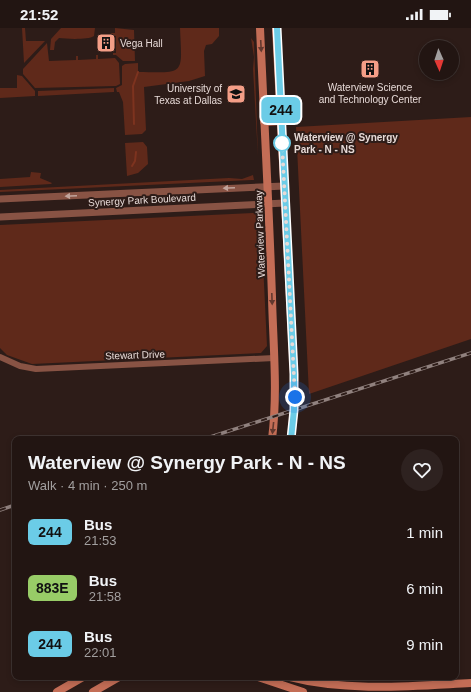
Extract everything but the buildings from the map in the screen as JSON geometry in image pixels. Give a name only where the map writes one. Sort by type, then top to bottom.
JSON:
[{"type":"main road","name":"Waterview Parkway","points":[[260,28],[269,204],[274,358],[274,416],[272,436]]},
{"type":"main road","points":[[276,28],[295,381],[294,410],[290,436]]},
{"type":"main road","points":[[264,122],[281,121]]},
{"type":"main road","points":[[57,692],[78,680]]},
{"type":"main road","points":[[93,692],[114,680]]},
{"type":"main road","points":[[267,680],[303,692]]},
{"type":"main road","points":[[301,680],[321,685],[360,687],[471,684]]},
{"type":"street","name":"Synergy Park Boulevard","points":[[0,200],[284,186]]},
{"type":"street","name":"Synergy Park Boulevard","points":[[0,217],[285,203]]},
{"type":"street","name":"Stewart Drive","points":[[0,357],[20,366],[36,369],[274,358]]},
{"type":"shaded area","points":[[22,28],[25,28],[26,41],[45,41],[24,63]]},
{"type":"shaded area","points":[[61,28],[95,28],[94,36],[91,37],[77,39],[59,38],[55,42],[54,50],[50,50],[51,39]]},
{"type":"shaded area","points":[[115,28],[134,30],[135,61],[123,61],[116,55],[113,55],[113,53],[116,53],[116,36],[111,35],[111,33],[115,33]]},
{"type":"shaded area","points":[[180,28],[219,28],[219,36],[212,44],[206,45],[204,51],[205,76],[189,81],[144,87],[146,130],[142,134],[125,135],[123,102],[116,88],[122,85],[122,66],[125,64],[138,63],[138,72],[165,72],[173,71],[178,68],[181,55]]},
{"type":"shaded area","points":[[251,38],[254,42],[258,157],[253,69],[254,57]]},
{"type":"shaded area","points":[[47,43],[49,61],[76,60],[76,56],[78,56],[78,60],[96,59],[96,55],[98,55],[98,59],[115,58],[119,63],[120,84],[116,86],[35,88],[23,74],[23,69]]},
{"type":"shaded area","points":[[17,75],[22,76],[35,91],[35,96],[0,98],[0,88],[17,88]]},
{"type":"shaded area","points":[[114,88],[114,92],[38,96],[38,91]]},
{"type":"shaded area","points":[[471,117],[471,339],[309,394],[296,127]]},
{"type":"shaded area","points":[[143,142],[147,147],[148,164],[138,173],[127,176],[125,143]]},
{"type":"shaded area","points":[[31,172],[41,173],[40,178],[52,183],[0,187],[0,179],[30,177]]},
{"type":"shaded area","points":[[253,175],[254,180],[0,192],[0,190],[229,178],[242,179]]},
{"type":"shaded area","points":[[253,213],[259,214],[261,221],[267,346],[261,353],[32,364],[7,355],[0,348],[0,225]]},
{"type":"waterway","points":[[134,124],[133,86],[138,72]]},
{"type":"waterway","points":[[132,166],[135,161],[136,152]]},
{"type":"railway","points":[[213,436],[471,353]]},
{"type":"railway","points":[[0,510],[12,506]]},
{"type":"bus line","name":"244","points":[[277,28],[295,388],[291,436]]},
{"type":"place","name":"Vega Hall","points":[[106,43]]},
{"type":"place","name":"Waterview Science and Technology Center","points":[[370,69]]},
{"type":"place","name":"University of Texas at Dallas","points":[[236,94]]},
{"type":"place","name":"Waterview @ Synergy Park - N - NS","points":[[282,143]]},
{"type":"route","points":[[282,143],[295,397]]}]
